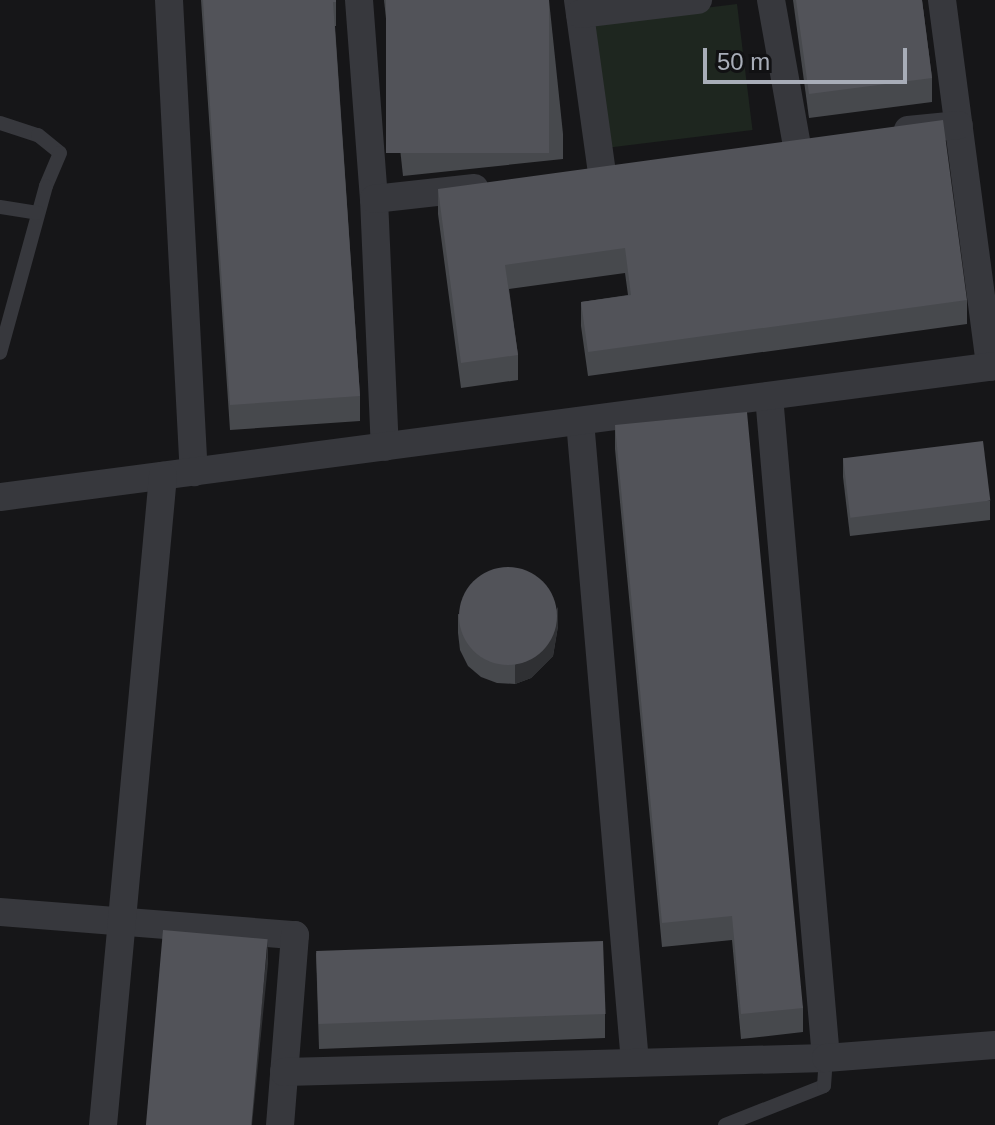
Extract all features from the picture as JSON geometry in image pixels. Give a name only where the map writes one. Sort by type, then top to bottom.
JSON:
[{"type":"street","points":[[169,0],[194,472]]},
{"type":"street","points":[[359,0],[374,199],[385,447]]},
{"type":"street","points":[[602,174],[579,7],[698,0]]},
{"type":"street","points":[[771,0],[796,141]]},
{"type":"street","points":[[0,497],[992,366],[942,0]]},
{"type":"street","points":[[884,132],[959,125]]},
{"type":"street","points":[[766,146],[825,138]]},
{"type":"street","points":[[571,177],[632,169]]},
{"type":"street","points":[[374,199],[495,186]]},
{"type":"street","points":[[769,396],[826,1058]]},
{"type":"street","points":[[580,421],[635,1063]]},
{"type":"street","points":[[103,1125],[163,476]]},
{"type":"street","points":[[0,912],[295,935],[280,1125]]},
{"type":"street","points":[[284,1072],[826,1058],[995,1045]]},
{"type":"lane","points":[[0,123],[38,135],[60,153],[38,213],[0,353]]},
{"type":"lane","points":[[0,207],[38,213]]},
{"type":"lane","points":[[725,1125],[824,1086],[826,1058]]},
{"type":"shaded area","points":[[737,4],[752,130],[606,148],[590,22]]},
{"type":"building","points":[[203,0],[336,0],[333,2],[360,396],[230,405]]},
{"type":"building","points":[[386,0],[549,0],[549,153],[386,153]]},
{"type":"building","points":[[796,0],[922,0],[932,78],[809,94]]},
{"type":"building","points":[[943,120],[967,300],[588,352],[581,302],[631,295],[625,248],[505,265],[518,355],[461,363],[438,189]]},
{"type":"building","points":[[747,412],[803,1008],[741,1014],[732,916],[662,923],[615,425]]},
{"type":"building","points":[[983,441],[990,501],[850,518],[843,458]]},
{"type":"building","points":[[508,567],[527,571],[543,581],[553,597],[557,616],[553,635],[543,651],[527,661],[508,665],[489,661],[473,651],[463,635],[459,616],[463,597],[473,581],[489,571]]},
{"type":"building","points":[[163,930],[268,939],[251,1125],[146,1125]]},
{"type":"building","points":[[603,941],[606,1014],[319,1024],[316,951]]}]
